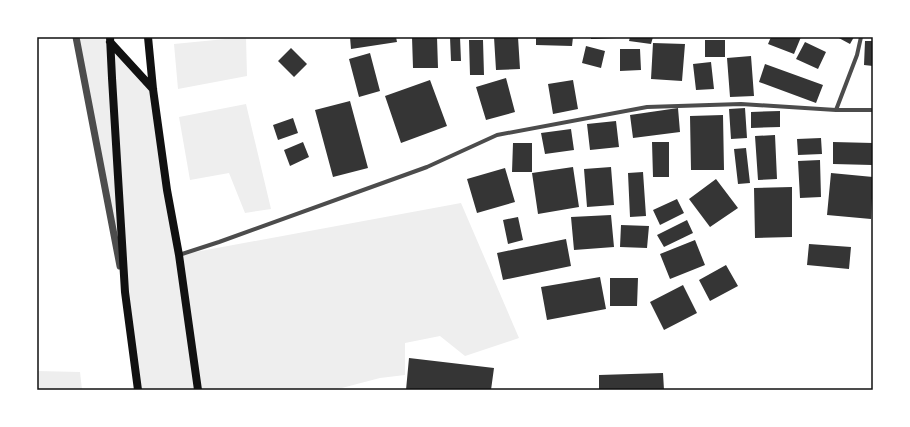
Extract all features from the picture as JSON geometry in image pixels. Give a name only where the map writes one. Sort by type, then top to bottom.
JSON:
[{"type":"main road","points":[[148,37],[153,89],[167,190],[179,255],[198,390]]},
{"type":"main road","points":[[109,39],[125,292],[138,390]]},
{"type":"main road","points":[[109,39],[153,89]]},
{"type":"street","points":[[76,37],[125,292]]},
{"type":"street","points":[[836,110],[857,55],[861,37]]},
{"type":"street","points":[[179,255],[427,167],[497,135],[647,107],[741,104],[836,110],[873,110]]},
{"type":"shaded area","points":[[76,37],[105,37],[153,89],[179,255],[461,203],[519,338],[465,356],[440,336],[405,343],[405,375],[380,378],[334,390],[140,390],[125,292]]},
{"type":"shaded area","points":[[246,37],[247,76],[178,89],[174,44]]},
{"type":"shaded area","points":[[246,104],[271,209],[245,213],[229,173],[190,180],[179,117]]},
{"type":"shaded area","points":[[37,371],[80,372],[82,390],[37,390]]},
{"type":"building","points":[[350,37],[396,37],[397,42],[351,49]]},
{"type":"building","points":[[412,37],[437,37],[438,68],[413,68]]},
{"type":"building","points":[[450,37],[460,37],[461,61],[451,61]]},
{"type":"building","points":[[494,37],[518,37],[520,69],[496,70]]},
{"type":"building","points":[[536,37],[573,37],[572,46],[536,45]]},
{"type":"building","points":[[591,37],[617,37],[617,38],[591,39]]},
{"type":"building","points":[[630,37],[653,37],[651,44],[629,41]]},
{"type":"building","points":[[771,37],[801,37],[794,54],[768,44]]},
{"type":"building","points":[[837,37],[854,37],[850,44]]},
{"type":"building","points":[[469,40],[483,40],[484,75],[470,75]]},
{"type":"building","points":[[705,40],[725,40],[725,57],[705,57]]},
{"type":"building","points":[[865,41],[873,41],[873,66],[864,65]]},
{"type":"building","points":[[805,42],[826,52],[818,69],[796,59]]},
{"type":"building","points":[[653,43],[685,44],[682,81],[651,79]]},
{"type":"building","points":[[586,46],[605,51],[601,68],[582,63]]},
{"type":"building","points":[[291,48],[307,64],[294,77],[278,61]]},
{"type":"building","points":[[620,49],[640,49],[641,70],[620,71]]},
{"type":"building","points":[[370,53],[380,91],[359,97],[349,59]]},
{"type":"building","points":[[751,56],[754,96],[730,97],[727,58]]},
{"type":"building","points":[[711,62],[714,89],[696,90],[693,64]]},
{"type":"building","points":[[765,64],[823,85],[816,103],[759,82]]},
{"type":"building","points":[[506,78],[515,112],[486,120],[476,87]]},
{"type":"building","points":[[430,80],[447,126],[401,143],[385,96]]},
{"type":"building","points":[[573,80],[578,109],[553,114],[548,84]]},
{"type":"building","points":[[350,101],[368,168],[333,177],[315,110]]},
{"type":"building","points":[[678,108],[680,132],[633,138],[630,115]]},
{"type":"building","points":[[745,108],[747,138],[731,139],[729,109]]},
{"type":"building","points":[[780,111],[780,127],[751,128],[751,112]]},
{"type":"building","points":[[723,115],[724,170],[691,170],[690,116]]},
{"type":"building","points":[[293,118],[298,133],[278,140],[273,125]]},
{"type":"building","points":[[616,121],[619,147],[590,150],[587,124]]},
{"type":"building","points":[[571,129],[574,150],[545,154],[541,133]]},
{"type":"building","points":[[775,135],[777,179],[758,180],[755,136]]},
{"type":"building","points":[[821,138],[822,154],[798,155],[797,139]]},
{"type":"building","points":[[303,142],[309,157],[290,166],[284,150]]},
{"type":"building","points":[[652,142],[669,142],[669,177],[653,177]]},
{"type":"building","points":[[833,142],[873,143],[872,165],[833,164]]},
{"type":"building","points":[[513,143],[532,143],[532,172],[512,172]]},
{"type":"building","points":[[746,148],[750,183],[738,184],[734,149]]},
{"type":"building","points":[[820,160],[821,197],[800,198],[798,161]]},
{"type":"building","points":[[573,167],[579,207],[538,214],[532,173]]},
{"type":"building","points":[[611,167],[614,205],[587,207],[584,169]]},
{"type":"building","points":[[505,168],[515,202],[477,213],[467,179]]},
{"type":"building","points":[[643,172],[646,216],[630,217],[628,173]]},
{"type":"building","points":[[831,173],[873,177],[871,219],[827,215]]},
{"type":"building","points":[[716,179],[738,208],[710,227],[689,199]]},
{"type":"building","points":[[792,187],[792,237],[755,238],[754,188]]},
{"type":"building","points":[[677,199],[684,213],[660,225],[653,210]]},
{"type":"building","points":[[611,215],[614,247],[574,250],[571,217]]},
{"type":"building","points":[[518,217],[523,240],[508,244],[503,220]]},
{"type":"building","points":[[687,220],[693,233],[664,247],[657,235]]},
{"type":"building","points":[[621,225],[649,226],[647,248],[620,247]]},
{"type":"building","points":[[566,239],[571,266],[503,280],[497,253]]},
{"type":"building","points":[[695,240],[705,265],[670,279],[660,254]]},
{"type":"building","points":[[809,244],[851,247],[849,269],[807,265]]},
{"type":"building","points":[[726,265],[738,286],[710,301],[699,280]]},
{"type":"building","points":[[600,277],[606,309],[547,320],[541,287]]},
{"type":"building","points":[[610,278],[638,278],[637,306],[610,306]]},
{"type":"building","points":[[683,285],[697,313],[664,330],[650,302]]},
{"type":"building","points":[[409,358],[494,368],[491,390],[406,390]]},
{"type":"building","points":[[663,373],[664,390],[599,390],[599,375]]}]
